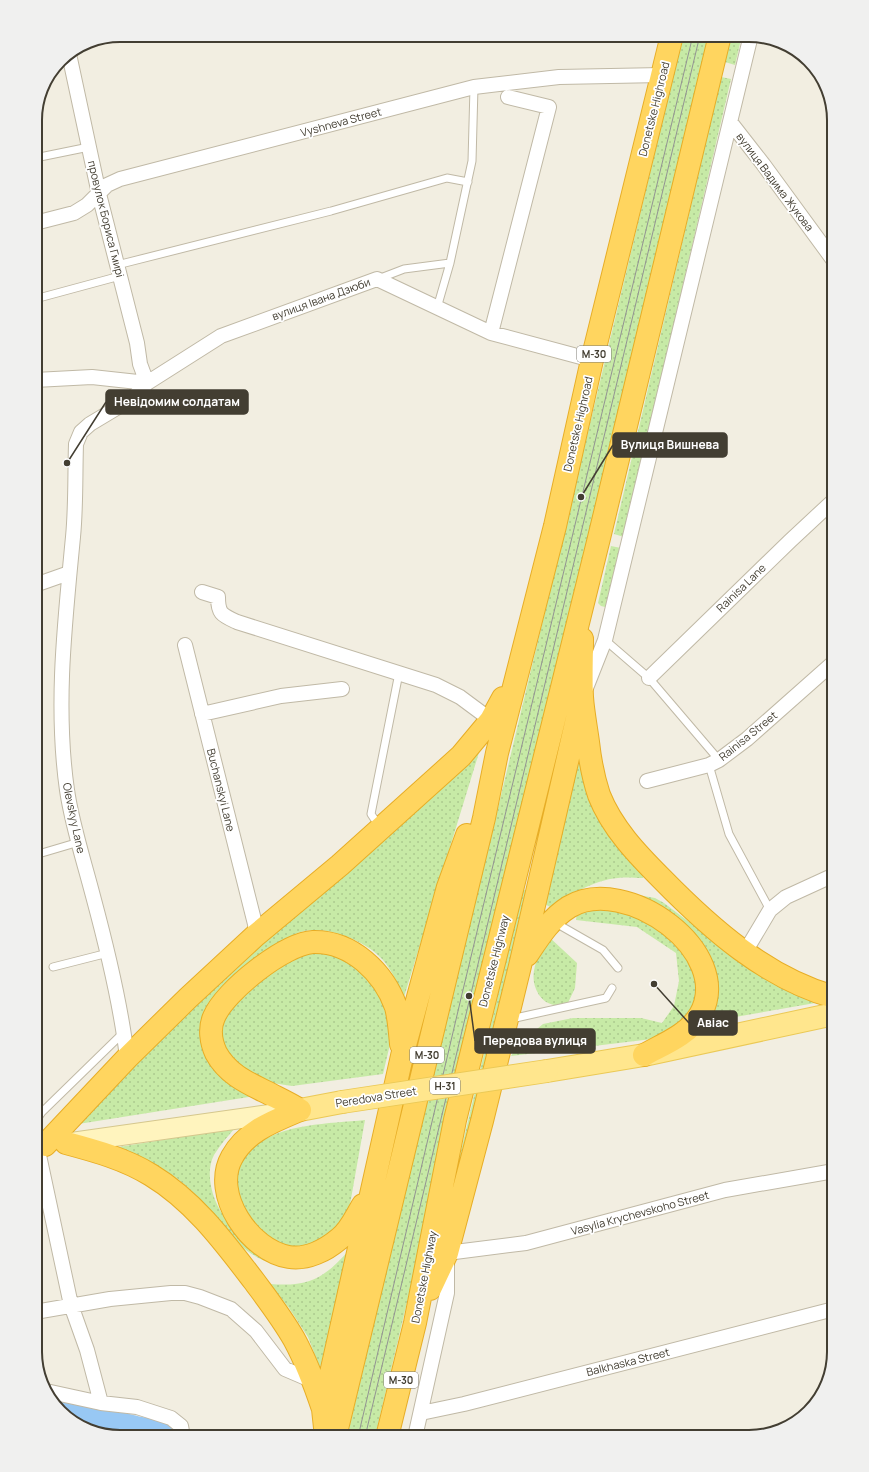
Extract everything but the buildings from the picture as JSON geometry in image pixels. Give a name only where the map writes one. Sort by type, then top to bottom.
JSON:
[{"type":"highway","name":"Donetske Highroad","points":[[517,672],[555,526],[592,360],[670,42]]},
{"type":"highway","name":"М-30","points":[[582,604],[718,42]]},
{"type":"highway","points":[[582,604],[582,697],[592,774],[609,815],[623,837],[639,856],[704,920],[760,963],[791,980],[827,994]]},
{"type":"highway","name":"Donetske Highway","points":[[389,1430],[415,1323],[455,1120],[582,604]]},
{"type":"highway","name":"М-30","points":[[337,1430],[482,826],[497,753],[517,672]]},
{"type":"highway","points":[[42,1143],[126,1045],[188,998],[253,930],[340,865],[461,756],[492,720],[517,672]]},
{"type":"highway","points":[[415,1323],[446,1253],[482,1121],[520,966],[582,697]]},
{"type":"highway","points":[[526,829],[572,742]]},
{"type":"highway","points":[[323,1409],[402,1056],[448,887],[497,753]]},
{"type":"highway","points":[[520,966],[543,931],[552,921],[570,906],[585,901],[600,899],[622,901],[652,913],[678,934],[695,953],[702,967],[707,986],[707,994],[700,1015],[690,1027],[679,1036],[644,1055]]},
{"type":"highway","points":[[300,1110],[253,1087],[231,1072],[216,1052],[212,1042],[211,1030],[213,1019],[226,998],[262,966],[290,949],[312,942],[324,943],[335,945],[351,951],[363,959],[381,979],[396,1008],[402,1056]]},
{"type":"highway","points":[[300,1110],[260,1128],[249,1136],[231,1157],[228,1167],[226,1191],[233,1210],[245,1228],[256,1240],[273,1252],[290,1258],[304,1257],[320,1252],[340,1239],[352,1224],[372,1190]]},
{"type":"highway","points":[[66,1143],[108,1155],[132,1164],[151,1175],[172,1189],[193,1207],[214,1229],[279,1315],[294,1339],[313,1381],[323,1409],[325,1430]]},
{"type":"main road","name":"Peredova Street","points":[[42,1146],[300,1110],[342,1102],[644,1055],[827,1016]]},
{"type":"street","points":[[582,697],[605,640],[749,42]]},
{"type":"street","name":"провулок Бориса Гмирі","points":[[70,60],[98,194],[119,270],[137,343],[140,364],[147,383]]},
{"type":"street","name":"Vyshneva Street","points":[[42,221],[74,213],[87,205],[107,185],[120,179],[474,87],[559,77],[662,75]]},
{"type":"street","points":[[492,333],[549,107],[508,97]]},
{"type":"street","name":"вулиця Вадима Жукова","points":[[731,123],[827,251]]},
{"type":"street","name":"вулиця Івана Дзюби","points":[[69,573],[73,535],[76,444],[82,432],[90,424],[125,403],[138,393],[147,383],[221,336],[377,279],[492,333],[592,360]]},
{"type":"street","points":[[42,380],[92,378],[147,383]]},
{"type":"street","name":"Rainisa Lane","points":[[649,678],[827,507]]},
{"type":"street","points":[[42,583],[69,573]]},
{"type":"street","name":"Olevskyy Lane","points":[[69,573],[62,682],[63,755],[67,791],[108,952],[126,1045]]},
{"type":"street","points":[[202,592],[218,597],[218,608],[223,616],[237,622],[436,685],[460,697],[492,720]]},
{"type":"street","name":"Buchanskyi Lane","points":[[185,645],[253,930]]},
{"type":"street","name":"Rainisa Street","points":[[647,781],[714,763],[747,740],[827,668]]},
{"type":"street","points":[[202,714],[281,696],[342,689]]},
{"type":"street","points":[[745,952],[770,910],[786,898],[827,878]]},
{"type":"street","points":[[42,1161],[71,1305],[89,1356],[102,1403]]},
{"type":"street","name":"Vasylia Krychevskoho Street","points":[[446,1253],[526,1243],[725,1190],[827,1172]]},
{"type":"street","name":"Donetske Highway","points":[[416,1430],[447,1293],[446,1253]]},
{"type":"street","points":[[42,1311],[110,1299],[171,1293],[200,1297],[230,1308],[256,1331],[285,1369],[313,1381]]},
{"type":"street","name":"Balkhaska Street","points":[[420,1413],[464,1404],[827,1311]]},
{"type":"street","points":[[54,1393],[102,1403],[137,1407],[171,1418],[181,1426],[182,1430]]},
{"type":"lane","points":[[437,308],[450,263],[472,161],[474,87]]},
{"type":"lane","points":[[42,157],[89,147]]},
{"type":"lane","points":[[42,297],[119,270],[447,178],[468,182]]},
{"type":"lane","points":[[377,279],[404,270],[450,263]]},
{"type":"lane","points":[[605,640],[649,678],[714,763],[729,834],[770,910]]},
{"type":"lane","points":[[381,828],[371,814],[399,673]]},
{"type":"lane","points":[[42,853],[79,842]]},
{"type":"lane","points":[[552,921],[603,950],[618,968]]},
{"type":"lane","points":[[52,967],[108,952]]},
{"type":"lane","points":[[507,1020],[606,998],[612,988]]},
{"type":"lane","points":[[42,1112],[126,1045]]},
{"type":"green space","points":[[681,42],[707,42],[377,1430],[349,1430],[447,1015]]},
{"type":"green space","points":[[729,42],[740,42],[735,65],[725,62]]},
{"type":"green space","points":[[721,77],[731,79],[624,537],[614,534]]},
{"type":"green space","points":[[611,546],[621,548],[608,604],[605,607],[598,603]]},
{"type":"green space","points":[[481,746],[404,997],[386,964],[376,953],[367,947],[346,936],[336,933],[314,930],[298,933],[282,941],[202,1022],[255,1096],[72,1125],[131,1063]]},
{"type":"green space","points":[[580,754],[644,876],[643,878],[609,879],[582,889],[550,907],[545,904]]},
{"type":"green space","points":[[523,890],[527,890],[458,1203],[449,1201]]},
{"type":"green space","points":[[638,895],[655,898],[664,903],[717,943],[821,1002],[701,1023],[714,992]]},
{"type":"green space","points":[[609,905],[658,928],[688,959],[699,987],[689,1020],[652,1039],[511,1056],[519,1044],[543,1024],[573,1018],[641,1018],[662,1023],[674,1006],[679,981],[676,953],[637,927],[576,920],[577,912]]},
{"type":"green space","points":[[548,936],[577,963],[575,988],[567,1005],[555,1005],[548,1003],[542,999],[535,988],[535,965]]},
{"type":"green space","points":[[296,953],[344,953],[385,997],[391,1040],[383,1074],[292,1086],[266,1082],[256,1078],[228,1055],[220,1035],[227,1009]]},
{"type":"green space","points":[[365,1120],[349,1210],[332,1236],[296,1252],[253,1229],[232,1179],[240,1159],[262,1141],[275,1134],[304,1126]]},
{"type":"green space","points":[[235,1128],[216,1151],[211,1163],[210,1180],[214,1198],[218,1207],[228,1221],[246,1238],[280,1265],[265,1261],[242,1247],[195,1194],[178,1179],[150,1161],[119,1147]]},
{"type":"green space","points":[[349,1250],[320,1368],[308,1337],[289,1308],[270,1284],[295,1284],[314,1279],[331,1268]]},
{"type":"waterway","points":[[69,1411],[152,1430]]},
{"type":"tram line","points":[[360,1430],[462,994],[691,42]]},
{"type":"tram line","points":[[367,1430],[698,42]]},
{"type":"place","name":"Невідомим солдатам","points":[[67,463]]},
{"type":"place","name":"Вулиця Вишнева","points":[[581,497]]},
{"type":"place","name":"Авіас","points":[[654,984]]},
{"type":"place","name":"Передова вулиця","points":[[469,996]]}]
